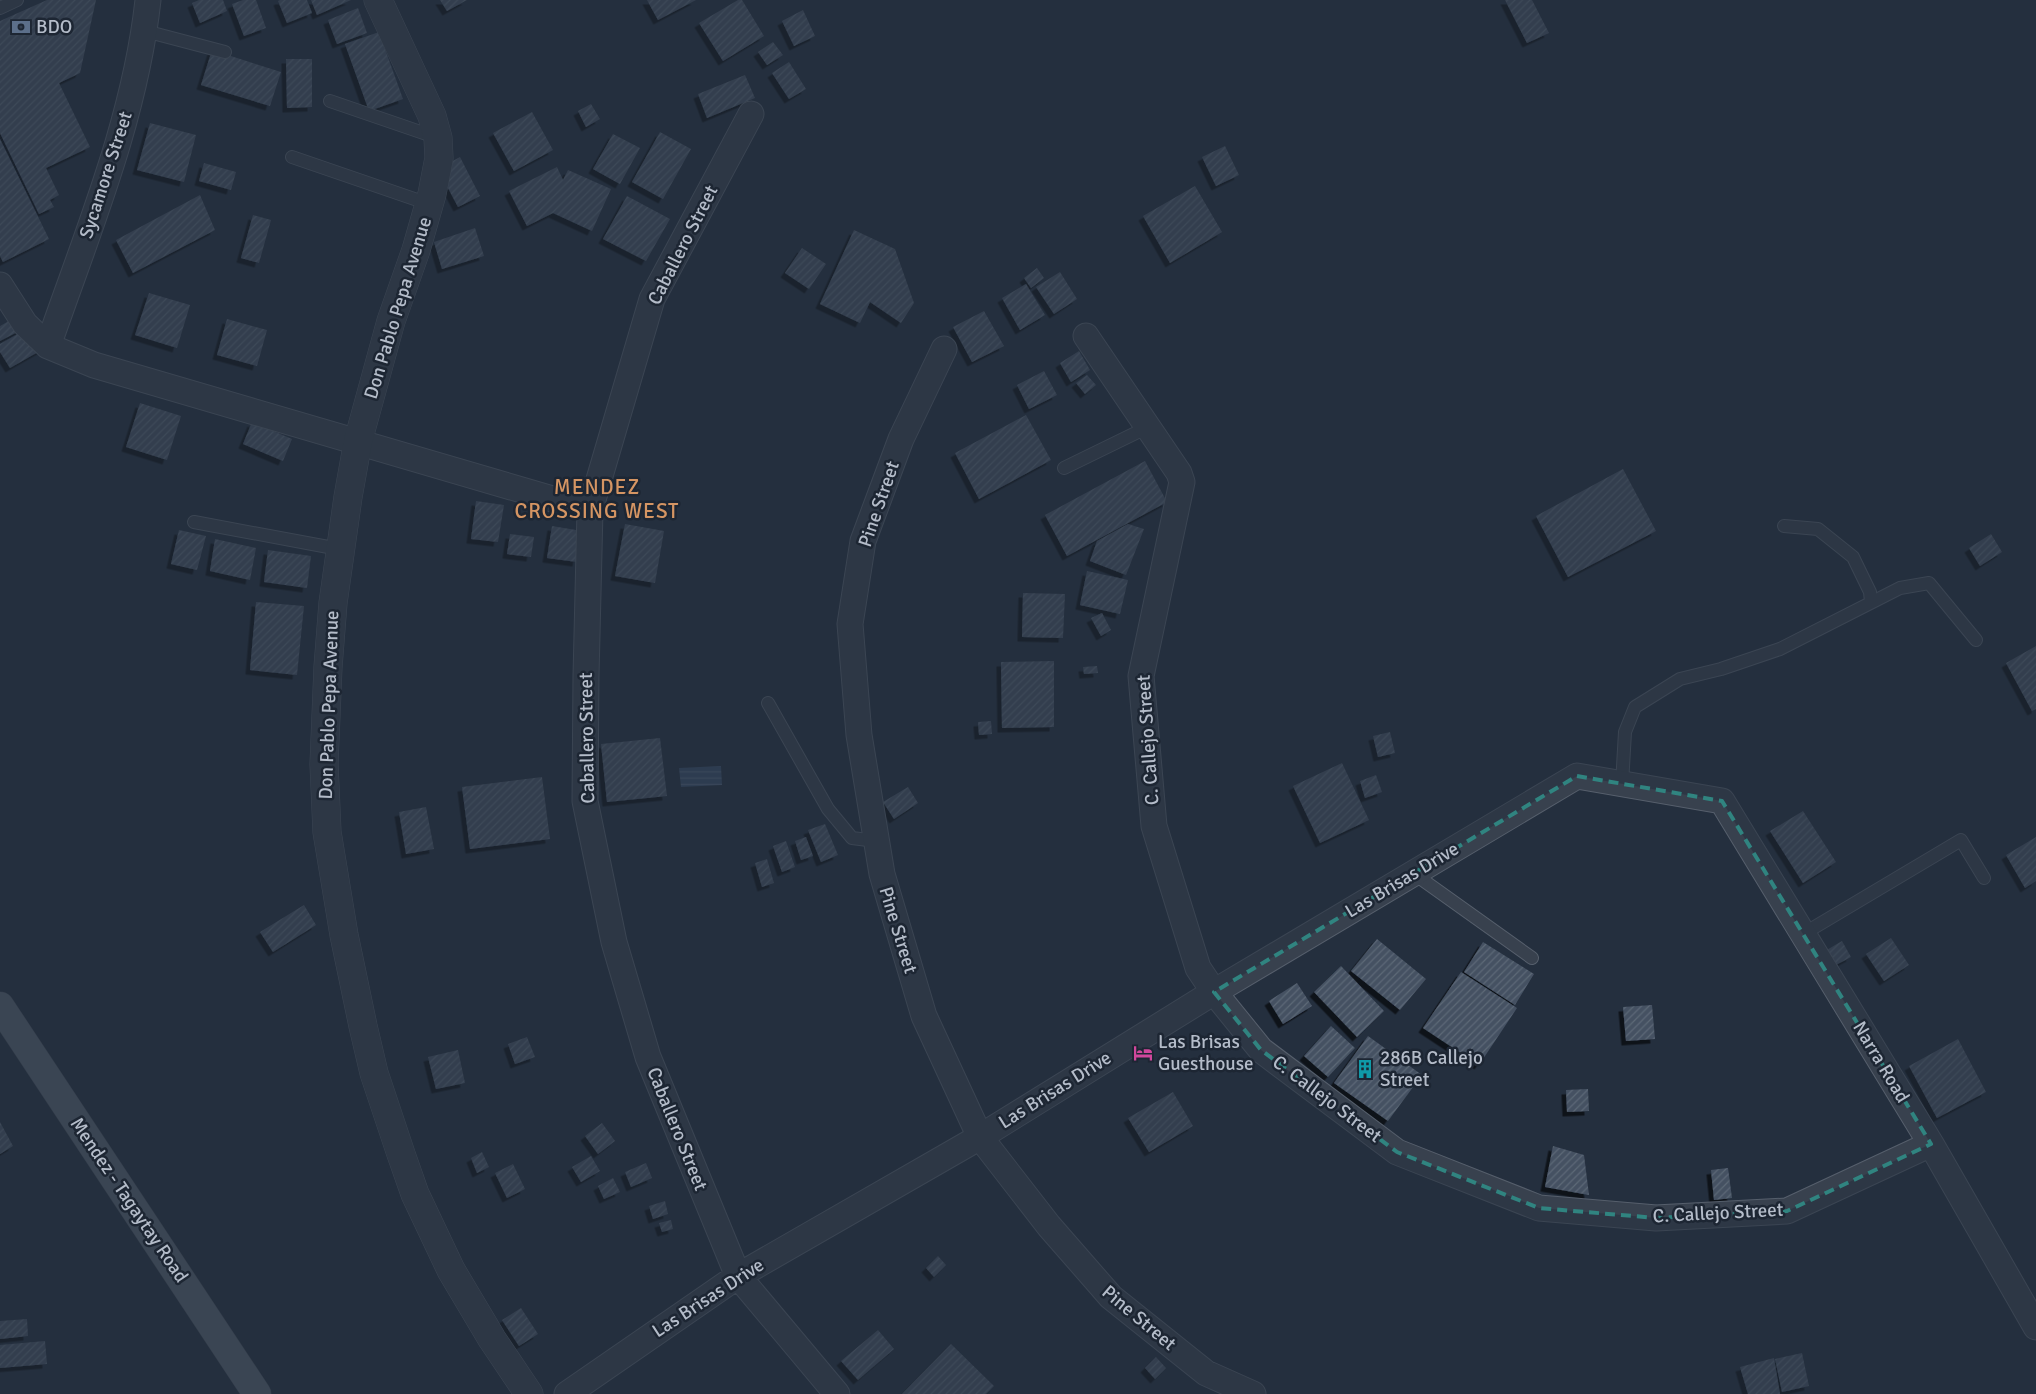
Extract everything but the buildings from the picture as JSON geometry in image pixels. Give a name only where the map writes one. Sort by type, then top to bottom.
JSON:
[{"type":"main road","name":"Mendez - Tagaytay Road","points":[[0,1006],[257,1394]]},
{"type":"street","name":"Sycamore Street","points":[[48,346],[122,131],[145,31],[148,0]]},
{"type":"street","name":"Don Pablo Pepa Avenue","points":[[378,0],[426,101],[438,138],[439,158],[416,250],[391,320],[358,441],[340,549],[328,667],[324,802],[334,884],[355,991],[376,1081],[416,1194],[432,1231],[468,1301],[529,1394]]},
{"type":"street","name":"Caballero Street","points":[[751,114],[652,298],[590,510],[586,676],[586,801],[614,942],[648,1057],[738,1276],[837,1394]]},
{"type":"street","points":[[0,285],[25,324],[48,346],[94,365],[590,510]]},
{"type":"street","name":"C. Callejo Street","points":[[1086,336],[1179,472],[1182,482],[1141,676],[1154,826],[1198,968],[1214,992],[1261,1050],[1397,1152],[1539,1208],[1656,1218],[1787,1211],[1931,1144]]},
{"type":"street","name":"Pine Street","points":[[944,349],[901,439],[863,541],[850,624],[859,735],[882,874],[924,1016],[980,1137],[1049,1226],[1111,1297],[1206,1373],[1253,1394]]},
{"type":"street","name":"Las Brisas Drive","points":[[567,1394],[738,1276],[980,1137],[1214,992],[1577,776],[1722,801]]},
{"type":"street","name":"Narra Road","points":[[1722,801],[1931,1144],[2036,1327]]},
{"type":"lane","points":[[0,8],[17,0]]},
{"type":"lane","points":[[145,31],[225,52]]},
{"type":"lane","points":[[330,101],[438,138]]},
{"type":"lane","points":[[292,157],[429,204]]},
{"type":"lane","points":[[1064,468],[1148,427]]},
{"type":"lane","points":[[194,522],[340,549]]},
{"type":"lane","points":[[1784,526],[1818,529],[1853,557],[1870,592],[1871,602]]},
{"type":"lane","points":[[1622,784],[1625,732],[1635,707],[1680,679],[1721,669],[1780,649],[1900,588],[1929,583],[1976,640]]},
{"type":"lane","points":[[768,703],[828,809],[852,838],[876,841]]},
{"type":"lane","points":[[1803,934],[1961,840],[1984,878]]},
{"type":"lane","points":[[1413,873],[1532,958]]},
{"type":"highlighted area","points":[[1577,776],[1722,801],[1931,1144],[1787,1211],[1656,1218],[1539,1208],[1397,1152],[1261,1050],[1214,992]]},
{"type":"water","points":[[721,766],[722,785],[681,787],[679,768]]},
{"type":"place","name":"BDO","points":[[21,27]]},
{"type":"place","name":"Las Brisas Guesthouse","points":[[1143,1053]]},
{"type":"place","name":"286B Callejo Street","points":[[1365,1069]]},
{"type":"district","name":"MENDEZ CROSSING WEST","points":[[597,499]]}]
